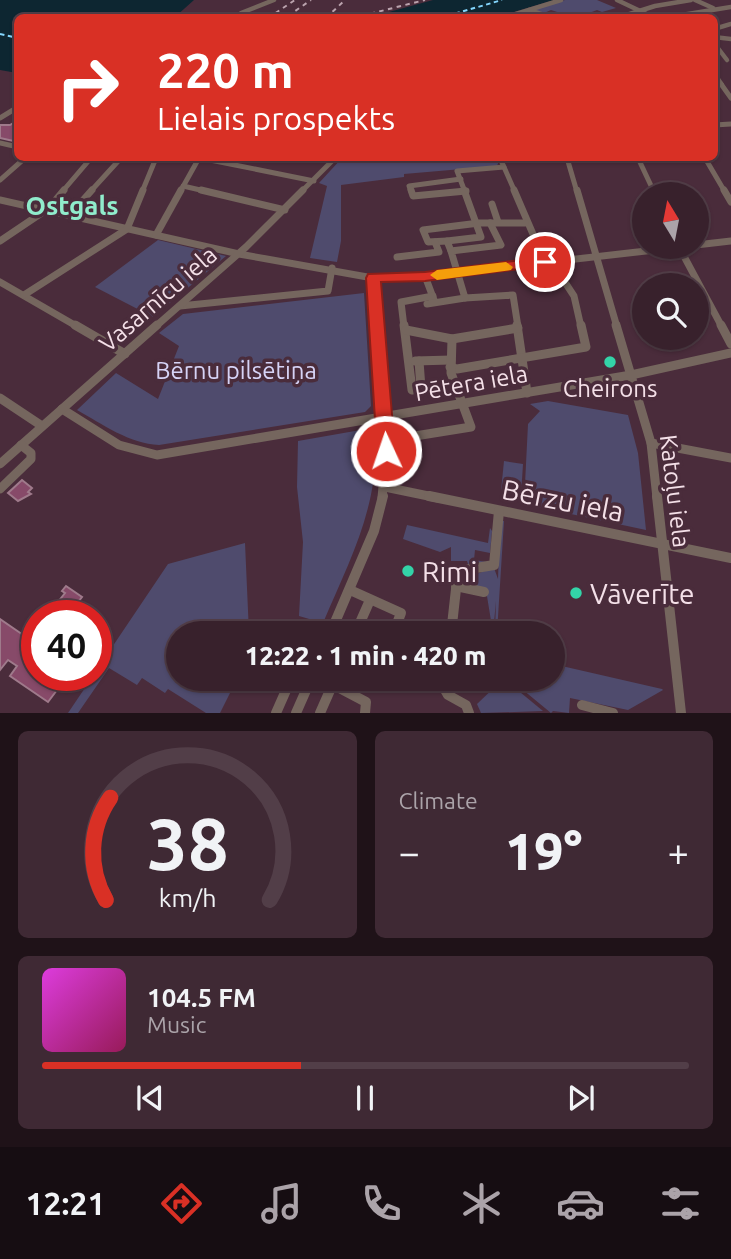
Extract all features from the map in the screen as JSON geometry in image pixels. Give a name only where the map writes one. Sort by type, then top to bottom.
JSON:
[{"type":"street","points":[[241,13],[274,0]]},
{"type":"street","points":[[516,14],[561,0]]},
{"type":"street","points":[[617,0],[648,14]]},
{"type":"street","points":[[628,14],[675,1],[693,0],[713,8]]},
{"type":"street","points":[[675,1],[691,12]]},
{"type":"street","points":[[682,14],[730,7]]},
{"type":"street","points":[[528,10],[540,14]]},
{"type":"street","points":[[718,79],[731,98]]},
{"type":"street","points":[[723,87],[731,87]]},
{"type":"street","points":[[2,177],[21,161]]},
{"type":"street","points":[[0,241],[46,211],[88,161]]},
{"type":"street","points":[[69,216],[118,161]]},
{"type":"street","points":[[24,295],[127,229],[155,161]]},
{"type":"street","points":[[156,235],[198,161]]},
{"type":"street","points":[[215,161],[314,181]]},
{"type":"street","name":"Vasarnīcu iela","points":[[0,464],[239,254],[332,161]]},
{"type":"street","points":[[408,361],[450,363],[457,369],[586,347],[573,296],[548,262],[527,224],[501,161]]},
{"type":"street","name":"Katoļu iela","points":[[568,161],[651,443],[681,713]]},
{"type":"street","points":[[639,161],[649,182]]},
{"type":"street","points":[[707,161],[731,202]]},
{"type":"street","points":[[504,167],[457,171],[466,191],[477,223],[481,237],[428,242],[423,230],[477,223],[494,222],[527,224]]},
{"type":"street","points":[[461,179],[413,184],[410,186],[412,196],[466,191]]},
{"type":"street","points":[[183,186],[285,210]]},
{"type":"street","points":[[0,200],[239,254],[332,268],[373,278],[425,276],[632,252]]},
{"type":"street","points":[[451,251],[501,245],[492,204]]},
{"type":"street","points":[[447,241],[465,298]]},
{"type":"street","points":[[709,244],[731,241]]},
{"type":"street","points":[[397,257],[439,252],[435,242]]},
{"type":"street","points":[[686,259],[731,344]]},
{"type":"street","points":[[180,306],[328,291],[332,268]]},
{"type":"street","points":[[425,276],[432,300]]},
{"type":"street","points":[[336,621],[374,531],[385,487],[384,417],[373,278]]},
{"type":"street","points":[[1,283],[125,354]]},
{"type":"street","points":[[419,361],[421,388],[418,391],[410,388],[401,302],[513,295],[527,393]]},
{"type":"street","points":[[406,330],[452,339],[518,328]]},
{"type":"street","points":[[415,436],[471,427],[450,363],[452,339]]},
{"type":"street","name":"Pētera iela","points":[[62,409],[124,447],[146,454],[464,404],[631,375],[731,353]]},
{"type":"street","points":[[0,398],[42,426]]},
{"type":"street","points":[[651,443],[731,458]]},
{"type":"street","points":[[0,488],[31,459],[31,453],[21,445]]},
{"type":"street","name":"Bērzu iela","points":[[385,487],[731,558]]},
{"type":"street","points":[[452,621],[458,571],[494,565],[499,511]]},
{"type":"street","points":[[456,586],[484,592]]},
{"type":"street","points":[[350,590],[401,613],[398,621]]},
{"type":"street","points":[[361,621],[370,600]]},
{"type":"street","points":[[276,713],[286,691]]},
{"type":"street","points":[[296,713],[306,691]]},
{"type":"street","points":[[320,713],[329,691]]},
{"type":"street","points":[[348,691],[366,702],[365,713]]},
{"type":"street","points":[[447,691],[448,695],[466,705],[468,713]]},
{"type":"street","points":[[582,705],[614,713]]},
{"type":"green space","points":[[565,0],[597,0],[616,8],[586,14],[564,14],[551,10],[544,13],[533,10]]},
{"type":"green space","points":[[339,161],[499,161],[497,166],[404,174],[404,177],[341,185],[341,241],[337,262],[310,258],[327,186],[319,183]]},
{"type":"green space","points":[[158,240],[226,256],[153,317],[95,287]]},
{"type":"green space","name":"Bērnu pilsētiņa","points":[[364,293],[371,406],[365,412],[159,445],[127,437],[77,410],[116,373],[158,399],[179,346],[159,333],[183,314]]},
{"type":"green space","points":[[548,401],[628,415],[638,453],[646,530],[524,504],[528,424],[540,411],[530,404]]},
{"type":"green space","points":[[375,429],[376,456],[369,505],[362,529],[324,621],[299,616],[303,542],[297,487],[298,441]]},
{"type":"green space","points":[[504,461],[523,464],[521,495],[501,491]]},
{"type":"green space","points":[[500,521],[504,521],[498,621],[495,621],[496,601],[494,621],[491,621],[486,590],[465,583],[464,578],[494,568],[498,579]]},
{"type":"green space","points":[[407,525],[488,543],[490,528],[490,553],[475,550],[474,560],[487,562],[469,567],[467,561],[451,561],[451,547],[440,552],[403,539]]},
{"type":"green space","points":[[245,543],[248,621],[166,621],[165,693],[142,678],[137,685],[112,670],[112,647],[168,564]]},
{"type":"green space","points":[[565,667],[663,690],[628,710],[570,698],[569,713],[551,713],[524,691],[565,691]]},
{"type":"green space","points":[[83,691],[93,691],[78,713],[68,713]]},
{"type":"green space","points":[[171,691],[231,691],[220,713],[206,713]]},
{"type":"green space","points":[[491,691],[519,691],[543,711],[481,713],[477,704]]},
{"type":"water","points":[[0,0],[194,0],[178,14],[14,14],[14,72],[0,70]]},
{"type":"water","points":[[433,0],[554,0],[507,14],[382,14]]},
{"type":"building","points":[[14,122],[14,141],[0,138],[0,125]]},
{"type":"building","points":[[22,480],[32,488],[28,492],[31,494],[18,501],[8,493]]},
{"type":"building","points":[[66,586],[82,597],[80,600],[60,600],[65,593],[62,591]]},
{"type":"building","points":[[0,619],[21,633],[21,684],[10,676],[17,666],[8,660],[0,670]]},
{"type":"building","points":[[32,691],[56,691],[48,702]]},
{"type":"ferry route","points":[[454,14],[502,0]]},
{"type":"ferry route","points":[[0,34],[14,37]]},
{"type":"railway","points":[[274,14],[295,0]]},
{"type":"railway","points":[[291,14],[311,0]]},
{"type":"railway","points":[[330,14],[345,0]]},
{"type":"railway","points":[[369,14],[425,0]]},
{"type":"slow traffic","points":[[437,275],[506,267]]},
{"type":"place","name":"Cheirons","points":[[610,362]]},
{"type":"place","name":"Rimi","points":[[408,571]]},
{"type":"place","name":"Vāverīte","points":[[576,593]]},
{"type":"district","name":"Ostgals","points":[[72,205]]},
{"type":"route","points":[[386,451],[373,278],[425,276],[545,262]]}]
